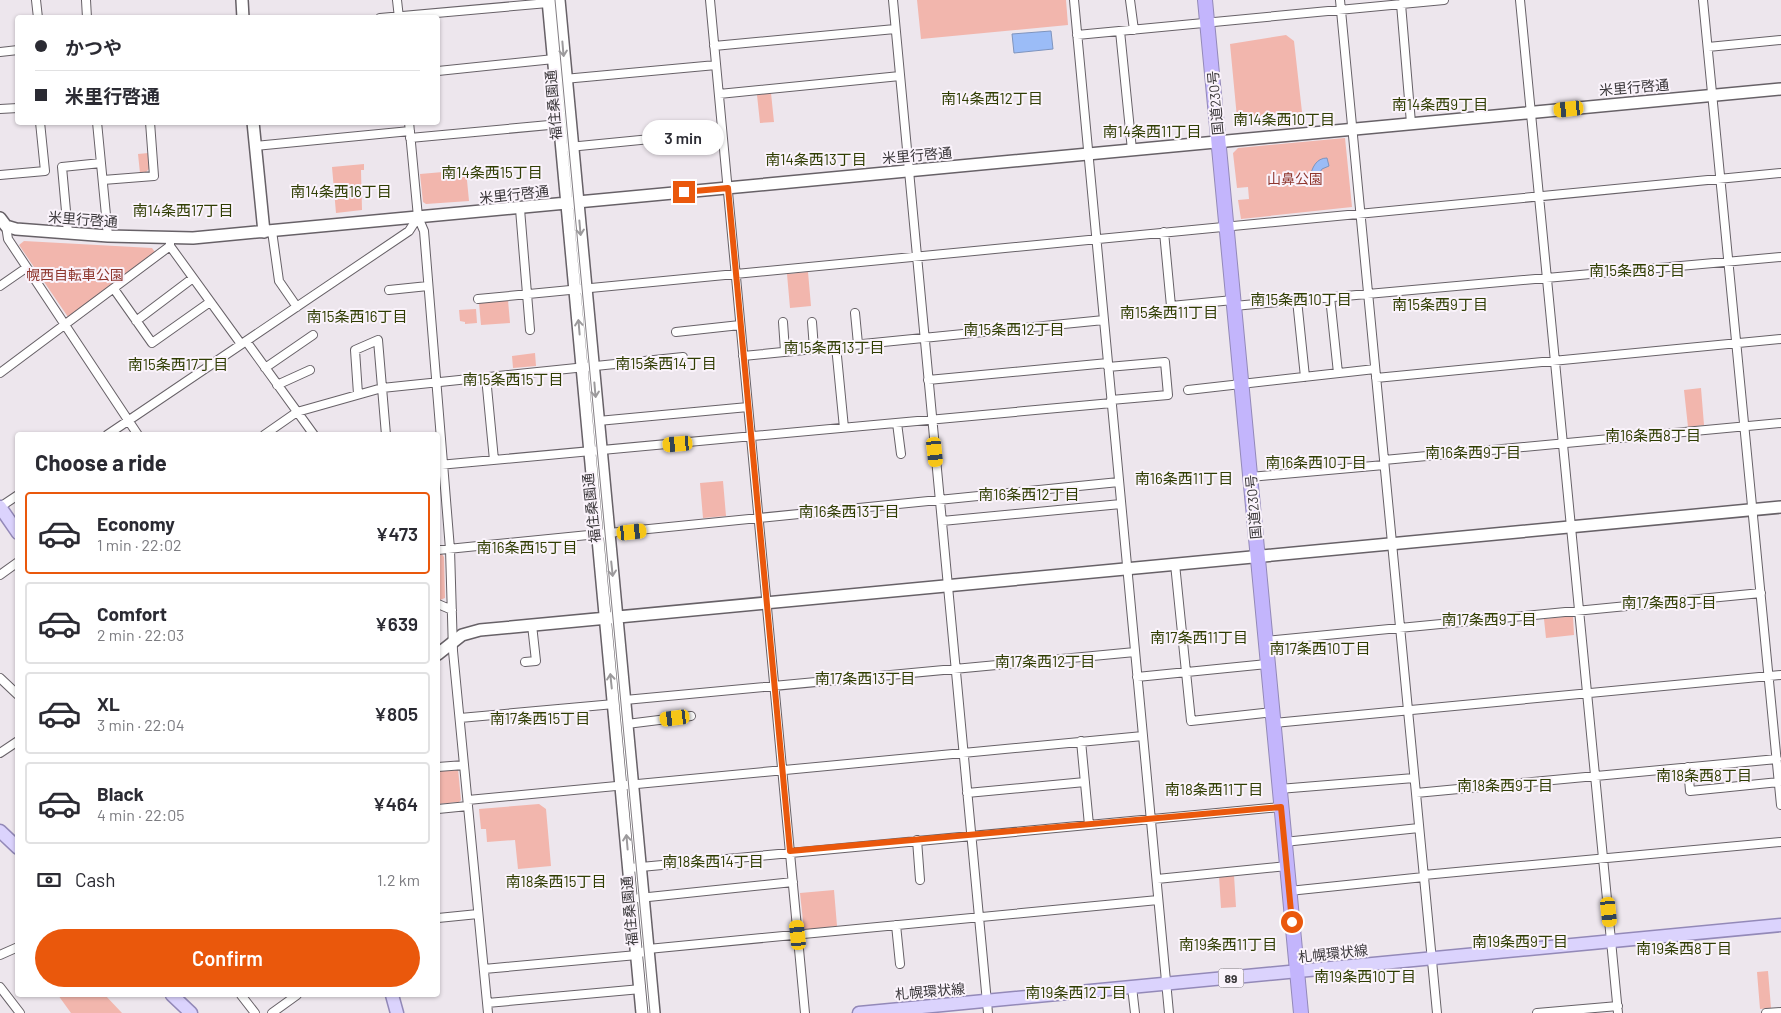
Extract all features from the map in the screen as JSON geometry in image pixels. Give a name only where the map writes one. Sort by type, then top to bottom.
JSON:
[{"type":"highway","name":"国道230号","points":[[1205,0],[1301,1013]]},
{"type":"main road","points":[[0,507],[15,529]]},
{"type":"main road","points":[[0,831],[15,845]]},
{"type":"main road","name":"札幌環状線","points":[[859,1013],[988,1007],[1132,987],[1781,925]]},
{"type":"main road","points":[[174,997],[191,1013]]},
{"type":"main road","points":[[393,997],[397,1013]]},
{"type":"street","points":[[36,0],[38,15]]},
{"type":"street","points":[[86,0],[88,15]]},
{"type":"street","points":[[242,0],[243,15]]},
{"type":"street","points":[[397,0],[399,15]]},
{"type":"street","points":[[710,0],[805,1013]]},
{"type":"street","points":[[893,0],[988,1007]]},
{"type":"street","points":[[1074,0],[1169,1013]]},
{"type":"street","points":[[1130,0],[1134,30]]},
{"type":"street","points":[[1340,0],[1437,1013]]},
{"type":"street","points":[[1077,36],[1444,0]]},
{"type":"street","points":[[1520,0],[1618,1010],[1537,1013]]},
{"type":"street","points":[[1703,0],[1752,510],[1778,747],[1777,759],[1781,805]]},
{"type":"street","points":[[418,15],[552,1]]},
{"type":"street","name":"福住桑園通","points":[[552,1],[554,59],[561,79],[560,124],[567,147]]},
{"type":"street","name":"福住桑園通","points":[[552,1],[561,79],[603,534],[617,617],[619,702],[635,867],[637,955],[642,1013]]},
{"type":"street","points":[[1401,4],[1411,123]]},
{"type":"street","points":[[714,46],[896,29]]},
{"type":"street","points":[[1120,31],[1132,150]]},
{"type":"street","points":[[1708,47],[1781,40]]},
{"type":"street","points":[[0,52],[15,50]]},
{"type":"street","points":[[440,71],[554,59]]},
{"type":"street","points":[[561,79],[716,65]]},
{"type":"street","points":[[719,94],[900,76]]},
{"type":"street","name":"米里行啓通","points":[[3,222],[16,229],[170,242],[268,231],[1781,89]]},
{"type":"street","points":[[0,109],[15,108]]},
{"type":"street","points":[[256,146],[410,130],[560,124]]},
{"type":"street","points":[[0,175],[45,171],[40,125]]},
{"type":"street","points":[[97,125],[108,236]]},
{"type":"street","points":[[103,180],[154,176],[150,125]]},
{"type":"street","points":[[253,125],[268,231],[279,281],[297,307]]},
{"type":"street","points":[[410,130],[418,218],[424,231],[438,432]]},
{"type":"street","points":[[567,147],[722,132]]},
{"type":"street","points":[[68,233],[62,167],[101,163]]},
{"type":"street","points":[[478,299],[1781,173]]},
{"type":"street","points":[[520,208],[530,330]]},
{"type":"street","points":[[112,432],[409,231],[418,218]]},
{"type":"street","points":[[3,222],[8,239],[26,268],[66,325],[136,432]]},
{"type":"street","points":[[1164,232],[1170,306],[1297,300],[1781,257]]},
{"type":"street","points":[[0,373],[114,289],[170,242],[210,302],[265,368],[312,432]]},
{"type":"street","points":[[0,286],[26,268]]},
{"type":"street","points":[[136,321],[193,278]]},
{"type":"street","points":[[389,290],[428,286]]},
{"type":"street","points":[[114,289],[152,343],[210,302]]},
{"type":"street","points":[[1330,297],[1338,373]]},
{"type":"street","points":[[1297,300],[1305,377]]},
{"type":"street","points":[[855,313],[858,344]]},
{"type":"street","points":[[743,356],[1104,320]]},
{"type":"street","points":[[782,322],[785,351]]},
{"type":"street","points":[[812,322],[814,348]]},
{"type":"street","points":[[676,332],[740,325]]},
{"type":"street","points":[[265,368],[313,335]]},
{"type":"street","points":[[358,394],[354,350],[378,340],[386,432]]},
{"type":"street","points":[[1376,378],[1781,340]]},
{"type":"street","points":[[836,346],[844,428]]},
{"type":"street","points":[[268,432],[298,412],[382,388],[683,357]]},
{"type":"street","points":[[488,1013],[453,642],[450,549],[440,465],[897,423],[1168,395],[1165,362],[928,380]]},
{"type":"street","name":"福住桑園通","points":[[588,368],[598,422],[595,451]]},
{"type":"street","points":[[1188,390],[1375,369]]},
{"type":"street","points":[[277,385],[310,370]]},
{"type":"street","points":[[486,377],[494,460]]},
{"type":"street","points":[[598,422],[748,407]]},
{"type":"street","points":[[897,423],[901,454]]},
{"type":"street","points":[[1250,477],[1563,443],[1781,423]]},
{"type":"street","points":[[440,550],[1119,482]]},
{"type":"street","points":[[0,507],[15,497]]},
{"type":"street","points":[[942,521],[1121,504]]},
{"type":"street","points":[[440,652],[462,635],[472,631],[1781,507]]},
{"type":"street","name":"福住桑園通","points":[[603,534],[604,618],[619,702],[627,724],[627,784]]},
{"type":"street","points":[[0,575],[15,564]]},
{"type":"street","points":[[1175,564],[1190,720],[1273,718],[1408,710],[1781,675]]},
{"type":"street","points":[[1265,641],[1761,593]]},
{"type":"street","points":[[440,605],[452,610]]},
{"type":"street","points":[[525,662],[536,661],[532,625]]},
{"type":"street","points":[[460,718],[1135,652]]},
{"type":"street","points":[[1137,677],[1267,664]]},
{"type":"street","points":[[0,678],[15,692]]},
{"type":"street","points":[[627,724],[691,716]]},
{"type":"street","points":[[440,809],[468,803],[627,784],[1143,736]]},
{"type":"street","points":[[1082,741],[1089,825]]},
{"type":"street","points":[[0,753],[15,743]]},
{"type":"street","points":[[1416,793],[1777,759]]},
{"type":"street","points":[[440,767],[464,764]]},
{"type":"street","points":[[1688,767],[1690,791],[1779,782]]},
{"type":"street","points":[[1279,789],[1414,778]]},
{"type":"street","points":[[968,793],[1085,782]]},
{"type":"street","points":[[635,867],[790,851],[1281,807]]},
{"type":"street","points":[[1284,842],[1419,828]]},
{"type":"street","points":[[917,840],[920,880]]},
{"type":"street","points":[[1289,891],[1603,858],[1781,842]]},
{"type":"street","points":[[1156,879],[1287,866]]},
{"type":"street","points":[[637,898],[793,882]]},
{"type":"street","name":"福住桑園通","points":[[637,898],[648,949],[654,1013]]},
{"type":"street","points":[[484,969],[637,955],[648,949],[1158,900]]},
{"type":"street","points":[[440,918],[478,914]]},
{"type":"street","points":[[896,925],[900,964]]},
{"type":"street","points":[[0,955],[15,948]]},
{"type":"street","points":[[0,987],[20,1013]]},
{"type":"street","points":[[1132,987],[1135,1013]]},
{"type":"street","points":[[487,1003],[641,989]]},
{"type":"street","points":[[243,997],[255,1013]]},
{"type":"street","points":[[272,1013],[293,997]]},
{"type":"street","points":[[1766,1013],[1781,1012]]},
{"type":"green space","points":[[917,0],[1066,0],[1068,25],[921,39]]},
{"type":"green space","points":[[1286,35],[1294,41],[1302,112],[1237,118],[1230,44]]},
{"type":"green space","points":[[771,93],[774,122],[760,123],[757,95]]},
{"type":"green space","name":"山鼻公園","points":[[1345,138],[1352,207],[1241,219],[1238,200],[1249,199],[1248,187],[1237,188],[1233,153],[1238,148]]},
{"type":"green space","points":[[148,153],[150,168],[146,172],[140,173],[138,154]]},
{"type":"green space","points":[[364,164],[364,170],[361,170],[362,210],[336,213],[332,167]]},
{"type":"green space","points":[[466,170],[469,201],[426,204],[423,202],[420,174]]},
{"type":"green space","name":"幌西自転車公園","points":[[24,241],[152,248],[155,252],[68,317],[19,245]]},
{"type":"green space","points":[[808,272],[811,306],[790,308],[787,274]]},
{"type":"green space","points":[[508,300],[510,323],[481,325],[479,303]]},
{"type":"green space","points":[[476,309],[477,323],[465,324],[465,322],[460,321],[459,310]]},
{"type":"green space","points":[[535,353],[536,366],[513,368],[512,356]]},
{"type":"green space","points":[[1701,388],[1704,425],[1688,427],[1684,390]]},
{"type":"green space","points":[[723,481],[726,516],[703,518],[700,483]]},
{"type":"green space","points":[[440,554],[444,557],[445,598],[440,600]]},
{"type":"green space","points":[[1573,616],[1574,635],[1546,638],[1544,619]]},
{"type":"green space","points":[[458,769],[461,800],[459,802],[440,804],[440,771]]},
{"type":"green space","points":[[539,804],[546,809],[551,866],[518,869],[515,840],[487,842],[486,829],[481,829],[479,809]]},
{"type":"green space","points":[[1234,875],[1236,907],[1221,908],[1219,876]]},
{"type":"green space","points":[[834,890],[837,926],[804,930],[800,893]]},
{"type":"green space","points":[[1768,971],[1771,1008],[1760,1009],[1757,972]]},
{"type":"green space","points":[[59,997],[107,997],[122,1013],[71,1013]]},
{"type":"water","points":[[1051,31],[1053,49],[1014,53],[1012,34]]},
{"type":"water","points":[[1323,158],[1327,158],[1329,166],[1322,169],[1313,183],[1310,177],[1313,167]]},
{"type":"tram line","points":[[555,0],[650,1013]]},
{"type":"district","name":"南14条西12丁目","points":[[992,98]]},
{"type":"district","name":"南14条西9丁目","points":[[1440,104]]},
{"type":"district","name":"南14条西10丁目","points":[[1284,119]]},
{"type":"district","name":"南14条西11丁目","points":[[1152,131]]},
{"type":"district","name":"南14条西13丁目","points":[[816,159]]},
{"type":"district","name":"南14条西15丁目","points":[[492,172]]},
{"type":"district","name":"南14条西16丁目","points":[[341,191]]},
{"type":"district","name":"南14条西17丁目","points":[[183,210]]},
{"type":"district","name":"南15条西8丁目","points":[[1637,270]]},
{"type":"district","name":"南15条西10丁目","points":[[1301,299]]},
{"type":"district","name":"南15条西9丁目","points":[[1440,304]]},
{"type":"district","name":"南15条西11丁目","points":[[1169,312]]},
{"type":"district","name":"南15条西16丁目","points":[[357,316]]},
{"type":"district","name":"南15条西12丁目","points":[[1014,329]]},
{"type":"district","name":"南15条西13丁目","points":[[834,347]]},
{"type":"district","name":"南15条西14丁目","points":[[666,363]]},
{"type":"district","name":"南15条西17丁目","points":[[178,364]]},
{"type":"district","name":"南15条西15丁目","points":[[513,379]]},
{"type":"district","name":"南16条西8丁目","points":[[1653,435]]},
{"type":"district","name":"南16条西9丁目","points":[[1473,452]]},
{"type":"district","name":"南16条西10丁目","points":[[1316,462]]},
{"type":"district","name":"南16条西11丁目","points":[[1184,478]]},
{"type":"district","name":"南16条西12丁目","points":[[1029,494]]},
{"type":"district","name":"南16条西13丁目","points":[[849,511]]},
{"type":"district","name":"南16条西15丁目","points":[[527,547]]},
{"type":"district","name":"南17条西8丁目","points":[[1669,602]]},
{"type":"district","name":"南17条西9丁目","points":[[1489,619]]},
{"type":"district","name":"南17条西11丁目","points":[[1199,637]]},
{"type":"district","name":"南17条西10丁目","points":[[1320,648]]},
{"type":"district","name":"南17条西12丁目","points":[[1045,661]]},
{"type":"district","name":"南17条西13丁目","points":[[865,678]]},
{"type":"district","name":"南17条西15丁目","points":[[540,718]]},
{"type":"district","name":"南18条西8丁目","points":[[1704,775]]},
{"type":"district","name":"南18条西9丁目","points":[[1505,785]]},
{"type":"district","name":"南18条西11丁目","points":[[1214,789]]},
{"type":"district","name":"南18条西14丁目","points":[[713,861]]},
{"type":"district","name":"南18条西15丁目","points":[[556,881]]},
{"type":"district","name":"南19条西9丁目","points":[[1520,941]]},
{"type":"district","name":"南19条西11丁目","points":[[1228,944]]},
{"type":"district","name":"南19条西8丁目","points":[[1684,948]]},
{"type":"district","name":"南19条西10丁目","points":[[1365,976]]},
{"type":"district","name":"南19条西12丁目","points":[[1076,992]]},
{"type":"route","points":[[684,192],[728,188],[790,851],[1281,807],[1292,922]]}]
